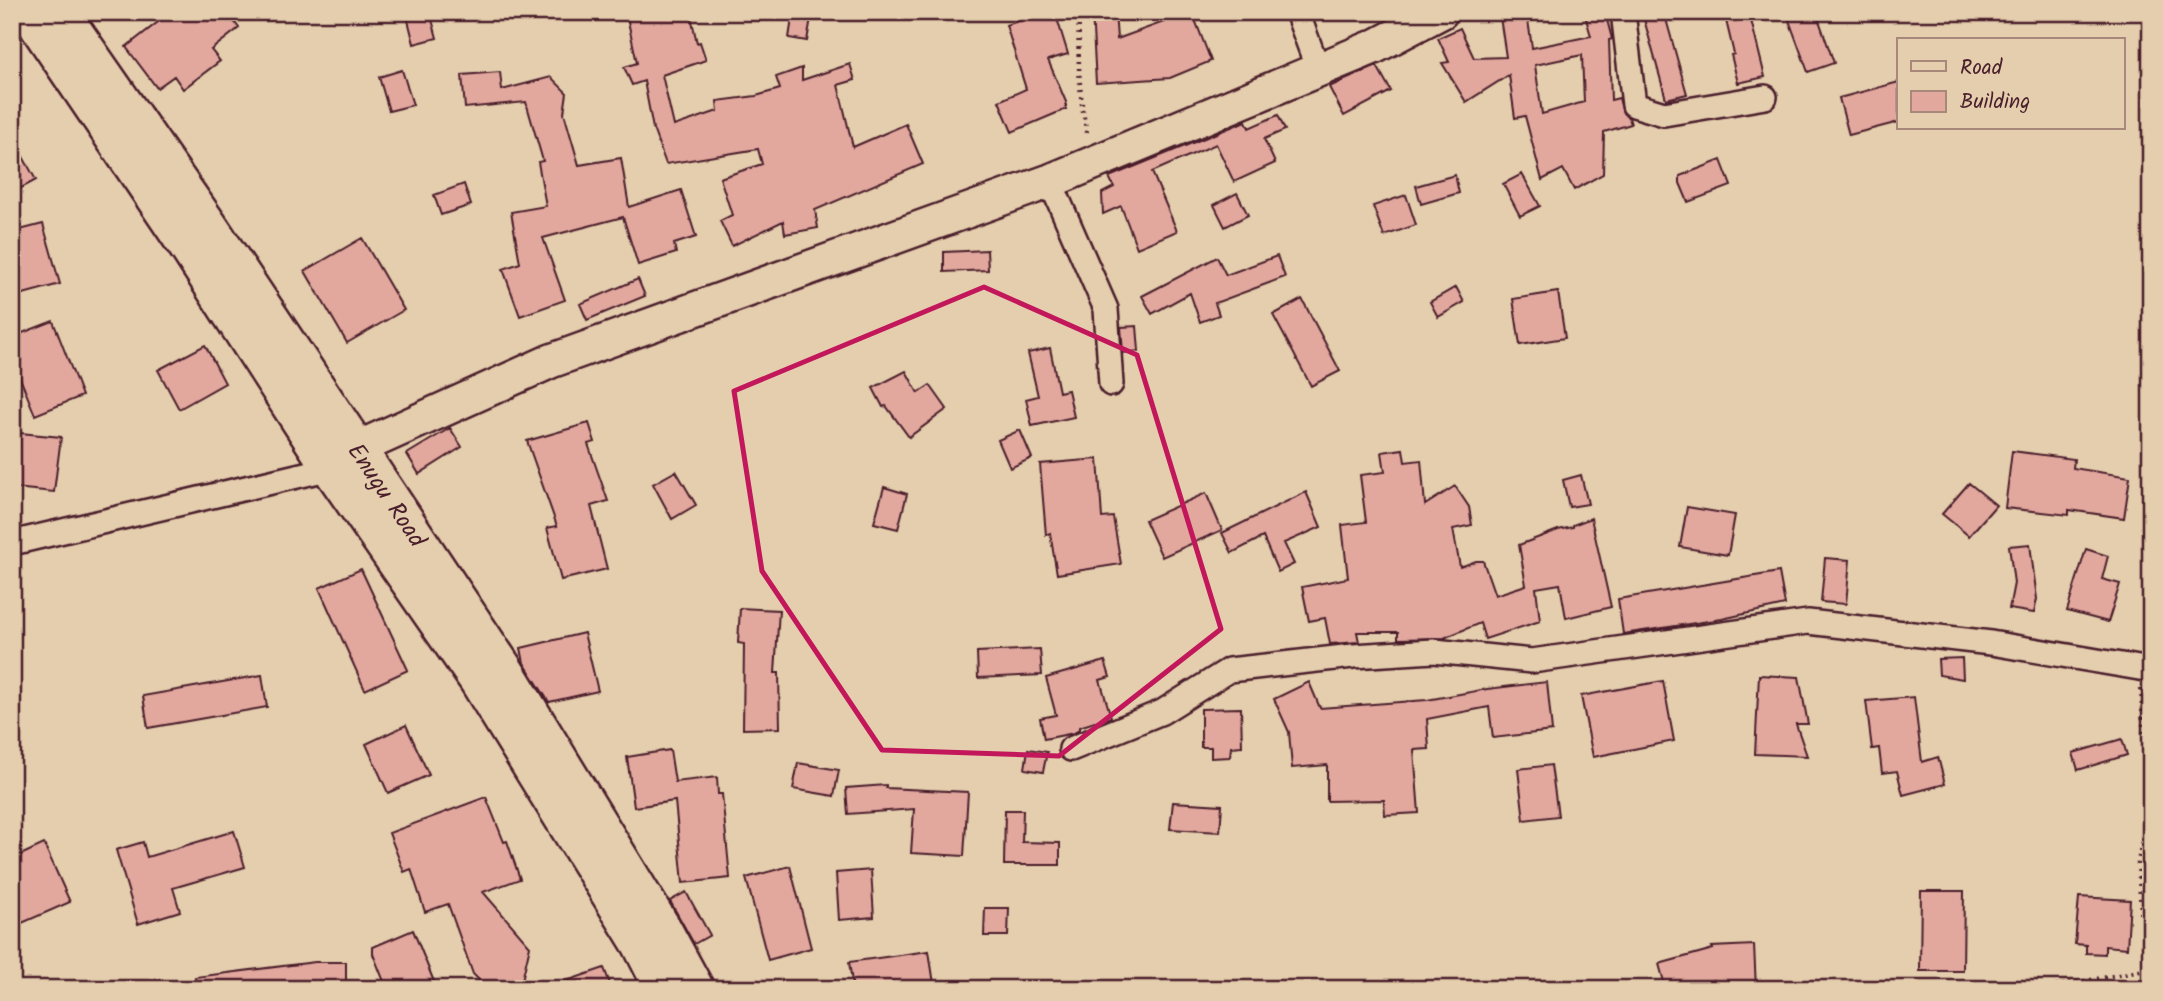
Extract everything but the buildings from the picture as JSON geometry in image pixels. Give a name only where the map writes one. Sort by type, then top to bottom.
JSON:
[{"type":"main road","points":[[29,12],[190,250],[343,458],[640,944],[664,989]]},
{"type":"main road","name":"Enugu Road","points":[[60,12],[208,225],[343,458],[540,727],[663,930],[695,989]]},
{"type":"street","points":[[1297,12],[1318,69]]},
{"type":"street","points":[[12,543],[343,458],[551,361],[1049,181],[1376,46],[1397,22],[1441,12]]},
{"type":"street","points":[[1623,12],[1634,105],[1664,114],[1765,97]]},
{"type":"street","points":[[1049,181],[1106,309],[1111,384]]},
{"type":"street","points":[[1071,749],[1162,712],[1229,670],[1353,656],[1434,651],[1532,661],[1808,622],[1991,643],[2146,669]]},
{"type":"path","points":[[1079,12],[1082,111],[1095,162]]},
{"type":"path","points":[[2146,669],[2144,737],[2151,757]]},
{"type":"path","points":[[2151,787],[2138,863],[2141,911],[2151,959]]},
{"type":"path","points":[[2042,989],[2151,969]]},
{"type":"path","points":[[1923,985],[1936,989]]},
{"type":"highlighted area","points":[[984,287],[1137,355],[1221,629],[1059,756],[882,750],[762,571],[734,391]]}]
